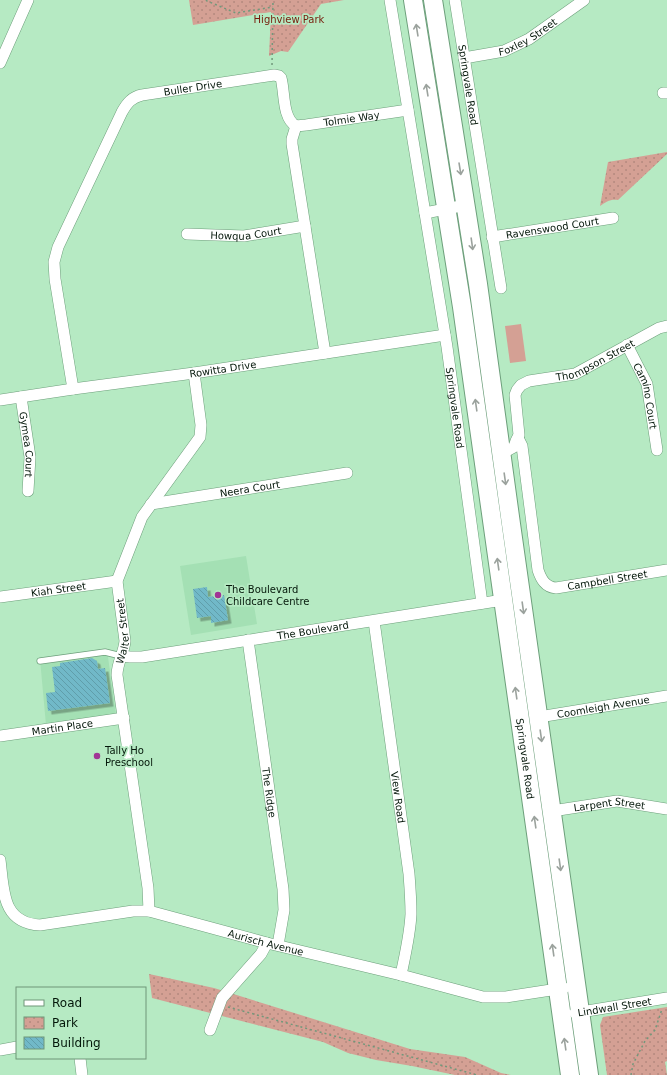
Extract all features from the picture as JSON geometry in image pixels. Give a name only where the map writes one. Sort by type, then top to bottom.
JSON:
[{"type":"highway","name":"Springvale Road","points":[[412,0],[463,313],[570,1075]]},
{"type":"highway","name":"Springvale Road","points":[[433,0],[466,205],[509,443],[539,717],[589,1075]]},
{"type":"street","points":[[0,63],[28,0]]},
{"type":"street","name":"Springvale Road","points":[[390,0],[445,335],[482,603]]},
{"type":"street","name":"Springvale Road","points":[[455,0],[501,288]]},
{"type":"street","name":"Foxley Street","points":[[464,58],[504,51],[519,45],[584,0]]},
{"type":"street","points":[[271,74],[277,75],[281,78],[287,115],[291,122],[296,126],[292,144],[325,353]]},
{"type":"street","name":"Buller Drive","points":[[73,389],[55,279],[54,262],[58,247],[125,106],[133,98],[142,94],[271,74]]},
{"type":"street","name":"Tolmie Way","points":[[296,126],[408,110]]},
{"type":"street","points":[[425,213],[466,205]]},
{"type":"street","name":"Ravenswood Court","points":[[492,237],[613,218]]},
{"type":"street","name":"Howqua Court","points":[[187,234],[244,236],[305,226]]},
{"type":"street","name":"Thompson Street","points":[[520,386],[529,381],[575,374],[658,328],[667,326]]},
{"type":"street","name":"Rowitta Drive","points":[[0,400],[194,373],[445,335]]},
{"type":"street","name":"Camino Court","points":[[627,345],[647,384],[658,450]]},
{"type":"street","name":"Walter Street","points":[[149,911],[148,888],[117,675],[125,641],[117,581],[142,517],[200,437],[201,424],[194,373]]},
{"type":"street","name":"Springvale Road","points":[[509,443],[520,435],[515,395],[520,386]]},
{"type":"street","name":"Gymea Court","points":[[21,397],[30,457],[28,492]]},
{"type":"street","points":[[481,443],[509,443]]},
{"type":"street","name":"Springvale Road","points":[[509,443],[522,446],[538,570],[543,582],[548,586]]},
{"type":"street","name":"Neera Court","points":[[151,504],[347,473]]},
{"type":"street","name":"Campbell Street","points":[[548,586],[556,588],[667,570]]},
{"type":"street","name":"Kiah Street","points":[[0,597],[117,581]]},
{"type":"street","name":"The Boulevard","points":[[121,656],[142,657],[503,600]]},
{"type":"street","name":"View Road","points":[[374,621],[409,874],[411,914],[410,929],[401,975]]},
{"type":"street","name":"The Ridge","points":[[248,640],[283,889],[284,910],[278,945]]},
{"type":"street","name":"Coomleigh Avenue","points":[[539,717],[667,696]]},
{"type":"street","name":"Martin Place","points":[[0,736],[124,718]]},
{"type":"street","name":"Larpent Street","points":[[552,810],[617,801],[667,809]]},
{"type":"street","name":"Aurisch Avenue","points":[[0,860],[8,907],[14,915],[29,924],[40,925],[133,911],[149,911],[267,943],[401,975],[476,995],[506,997],[577,986]]},
{"type":"street","points":[[210,1030],[222,998],[261,954],[267,943]]},
{"type":"street","name":"Lindwall Street","points":[[561,1015],[667,998]]},
{"type":"street","points":[[0,1050],[16,1047]]},
{"type":"street","points":[[80,1059],[82,1075]]},
{"type":"lane","points":[[40,661],[105,652],[121,656]]},
{"type":"path","points":[[206,0],[236,13],[273,7]]},
{"type":"path","points":[[271,74],[273,0]]},
{"type":"path","points":[[226,1006],[477,1075]]},
{"type":"path","points":[[631,1075],[633,1064],[645,1041],[655,1030],[662,1008]]},
{"type":"shaded area","name":"The Boulevard Childcare Centre","points":[[246,556],[257,624],[191,635],[180,566]]},
{"type":"shaded area","points":[[107,650],[116,714],[46,725],[40,659]]},
{"type":"green space","name":"Highview Park","points":[[189,0],[344,0],[321,4],[288,52],[281,51],[269,56],[271,12],[193,25]]},
{"type":"green space","points":[[667,152],[667,154],[618,200],[610,200],[600,206],[608,162]]},
{"type":"green space","points":[[521,324],[526,361],[510,363],[505,326]]},
{"type":"green space","points":[[149,974],[214,988],[410,1049],[465,1057],[501,1073],[511,1075],[455,1075],[376,1060],[348,1053],[323,1042],[152,998]]},
{"type":"green space","points":[[667,1007],[667,1061],[665,1062],[667,1075],[607,1075],[600,1025],[603,1017]]},
{"type":"building","points":[[207,587],[208,597],[224,595],[228,620],[211,623],[211,616],[197,618],[193,589]]},
{"type":"building","points":[[92,658],[97,661],[98,669],[105,668],[110,703],[48,711],[46,693],[55,692],[52,667],[60,666],[60,663]]},
{"type":"place","name":"The Boulevard Childcare Centre","points":[[218,595]]},
{"type":"place","name":"Tally Ho Preschool","points":[[97,756]]}]
